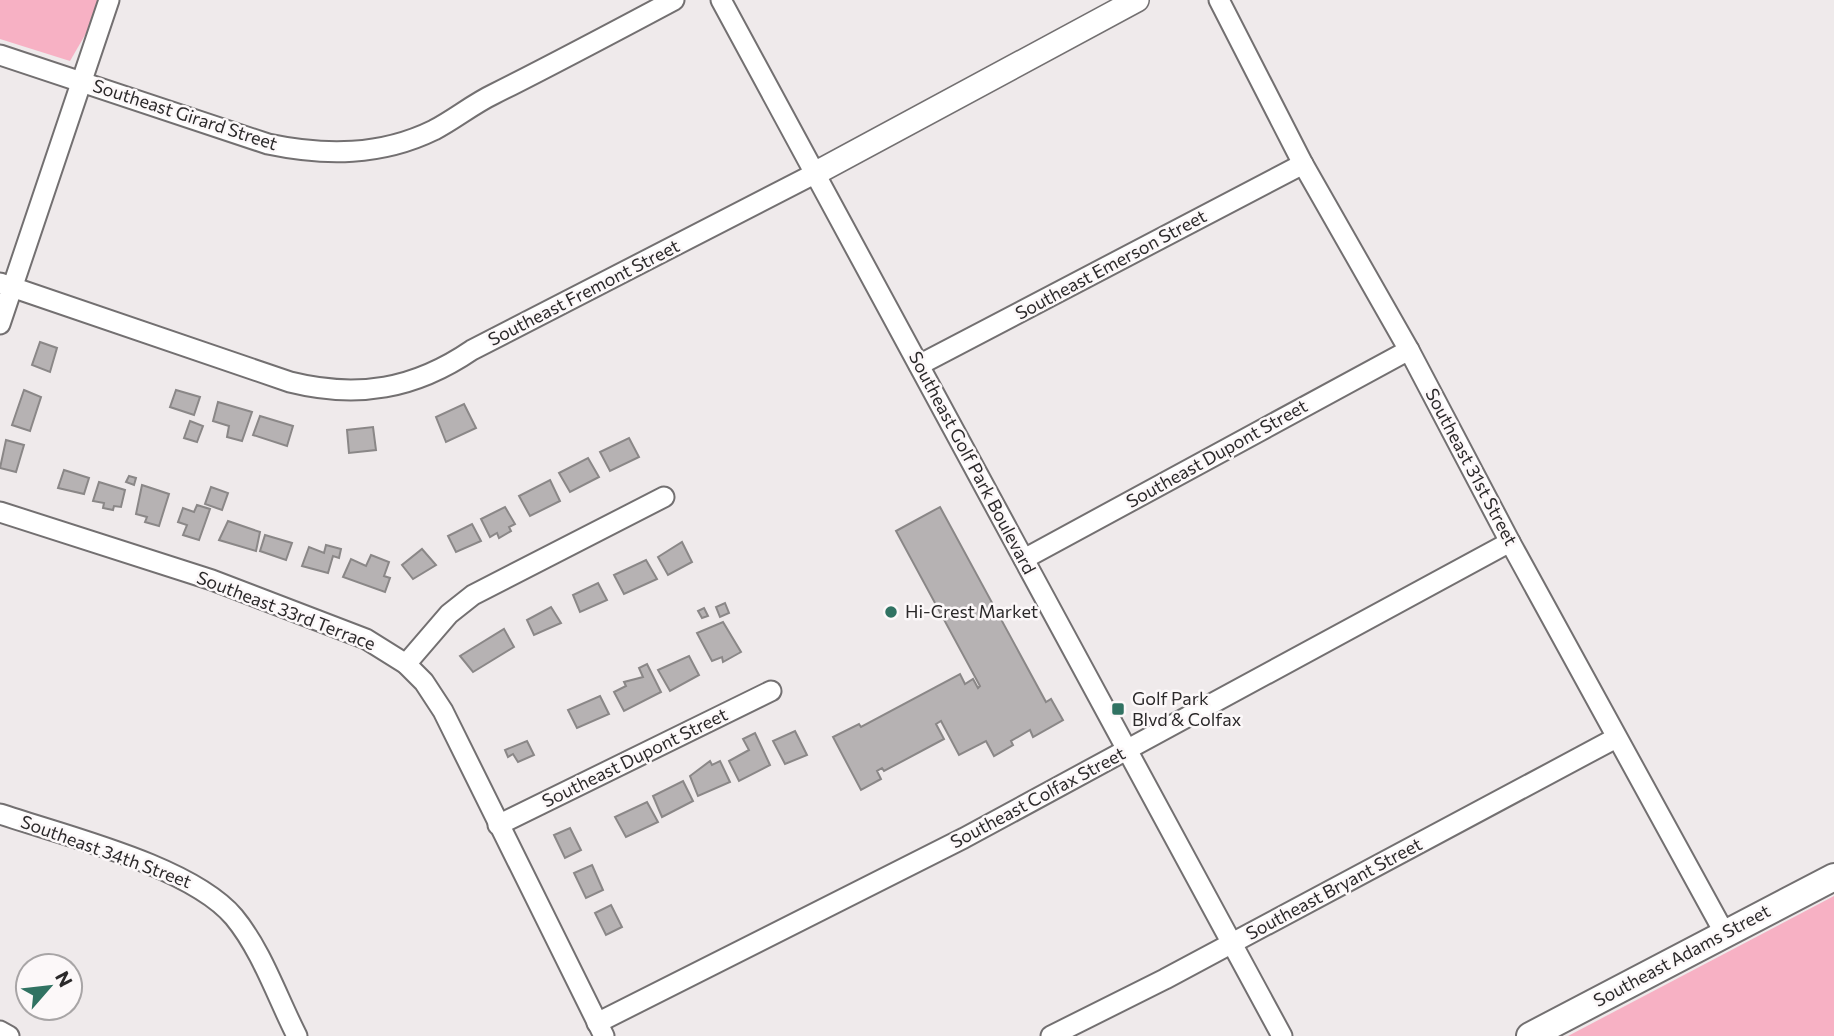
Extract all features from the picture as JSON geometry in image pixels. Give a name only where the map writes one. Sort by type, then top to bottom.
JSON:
[{"type":"main road","name":"Southeast Adams Street","points":[[1530,1036],[1834,877]]},
{"type":"street","points":[[0,324],[6,285],[109,0]]},
{"type":"street","name":"Southeast Girard Street","points":[[0,55],[268,144],[312,152],[358,152],[404,142],[437,128],[479,102],[674,0]]},
{"type":"street","name":"Southeast Golf Park Boulevard","points":[[721,0],[1282,1036]]},
{"type":"street","name":"Southeast Fremont Street","points":[[6,285],[290,382],[338,391],[378,390],[408,383],[446,367],[472,350],[816,173],[1137,0]]},
{"type":"street","name":"Southeast 31st Street","points":[[1219,0],[1303,164],[1409,349],[1510,542],[1725,934]]},
{"type":"street","name":"Southeast Emerson Street","points":[[919,365],[1303,164]]},
{"type":"street","name":"Southeast Dupont Street","points":[[1024,559],[1409,349]]},
{"type":"street","points":[[406,664],[449,614],[473,595],[664,497]]},
{"type":"street","name":"Southeast 33rd Terrace","points":[[0,512],[212,580],[366,639],[406,664],[431,692],[443,711],[600,1029]]},
{"type":"street","name":"Southeast Colfax Street","points":[[600,1029],[964,838],[1510,542]]},
{"type":"street","name":"Southeast Dupont Street","points":[[498,824],[771,691]]},
{"type":"street","name":"Southeast Bryant Street","points":[[1051,1036],[1232,943],[1616,738]]},
{"type":"street","name":"Southeast 34th Street","points":[[0,814],[171,873],[212,896],[248,936],[297,1036]]},
{"type":"street","points":[[0,1031],[9,1036]]},
{"type":"shaded area","points":[[0,0],[99,0],[92,23],[70,61],[0,39]]},
{"type":"shaded area","points":[[1834,896],[1834,1036],[1568,1036]]},
{"type":"building","points":[[40,342],[57,348],[50,372],[32,365]]},
{"type":"building","points":[[24,390],[41,397],[30,431],[12,425]]},
{"type":"building","points":[[176,390],[200,397],[194,415],[170,407]]},
{"type":"building","points":[[218,402],[252,412],[242,441],[227,437],[229,426],[213,421]]},
{"type":"building","points":[[464,404],[476,428],[446,442],[436,417]]},
{"type":"building","points":[[260,416],[293,426],[287,446],[253,435]]},
{"type":"building","points":[[190,421],[203,426],[197,442],[184,438]]},
{"type":"building","points":[[373,427],[376,450],[349,453],[347,430]]},
{"type":"building","points":[[629,438],[639,457],[610,471],[600,452]]},
{"type":"building","points":[[6,440],[24,445],[16,472],[0,468]]},
{"type":"building","points":[[588,458],[599,477],[570,492],[559,473]]},
{"type":"building","points":[[64,470],[89,478],[84,494],[58,488]]},
{"type":"building","points":[[129,476],[136,478],[134,485],[126,482]]},
{"type":"building","points":[[550,480],[560,501],[530,516],[519,496]]},
{"type":"building","points":[[99,482],[125,490],[121,507],[114,506],[113,510],[103,508],[104,503],[93,501]]},
{"type":"building","points":[[142,485],[169,494],[159,526],[145,522],[147,517],[136,514]]},
{"type":"building","points":[[211,487],[228,493],[222,510],[205,504]]},
{"type":"building","points":[[197,505],[210,509],[199,540],[183,535],[187,525],[178,522],[183,508],[194,512]]},
{"type":"building","points":[[505,507],[515,524],[509,527],[511,531],[499,538],[497,533],[490,537],[481,519]]},
{"type":"building","points":[[940,507],[1046,702],[1051,699],[1063,720],[1033,737],[1030,730],[1011,741],[1013,745],[994,756],[986,741],[959,755],[941,721],[936,724],[944,739],[884,771],[882,768],[877,771],[881,779],[861,790],[833,737],[859,724],[861,727],[960,674],[965,684],[973,679],[978,688],[980,686],[896,531]]},
{"type":"building","points":[[228,521],[260,532],[256,551],[219,540]]},
{"type":"building","points":[[472,524],[481,541],[456,552],[448,536]]},
{"type":"building","points":[[265,535],[292,543],[286,560],[260,551]]},
{"type":"building","points":[[682,542],[692,562],[668,575],[658,557]]},
{"type":"building","points":[[326,545],[341,549],[339,558],[333,556],[328,573],[302,566],[309,547],[324,553]]},
{"type":"building","points":[[422,549],[436,565],[413,579],[402,565]]},
{"type":"building","points":[[371,555],[389,562],[384,576],[390,578],[385,592],[343,577],[351,559],[366,566]]},
{"type":"building","points":[[646,560],[657,579],[624,594],[614,575]]},
{"type":"building","points":[[598,583],[607,600],[580,612],[573,595]]},
{"type":"building","points":[[725,603],[729,613],[720,617],[716,607]]},
{"type":"building","points":[[551,607],[561,623],[534,635],[527,620]]},
{"type":"building","points":[[704,608],[708,616],[702,618],[698,611]]},
{"type":"building","points":[[723,622],[741,652],[723,662],[722,657],[712,661],[697,633]]},
{"type":"building","points":[[504,629],[514,647],[473,672],[460,656]]},
{"type":"building","points":[[689,656],[699,675],[670,691],[658,670]]},
{"type":"building","points":[[647,664],[661,692],[624,711],[614,692],[626,686],[624,682],[643,677],[639,668]]},
{"type":"building","points":[[600,696],[609,714],[577,728],[568,710]]},
{"type":"building","points":[[795,731],[807,755],[785,764],[773,741]]},
{"type":"building","points":[[755,733],[770,765],[739,781],[729,761],[749,750],[743,739]]},
{"type":"building","points":[[527,741],[534,755],[518,762],[513,754],[508,757],[505,750]]},
{"type":"building","points":[[710,761],[712,765],[720,761],[730,782],[698,796],[690,776]]},
{"type":"building","points":[[683,781],[693,801],[662,817],[653,796]]},
{"type":"building","points":[[647,802],[658,822],[626,837],[615,817]]},
{"type":"building","points":[[570,828],[581,850],[565,858],[554,835]]},
{"type":"building","points":[[592,865],[603,890],[586,898],[574,873]]},
{"type":"building","points":[[611,905],[622,927],[606,935],[595,913]]},
{"type":"place","name":"Hi-Crest Market","points":[[891,612]]},
{"type":"place","name":"Golf Park Blvd & Colfax","points":[[1118,709]]}]
